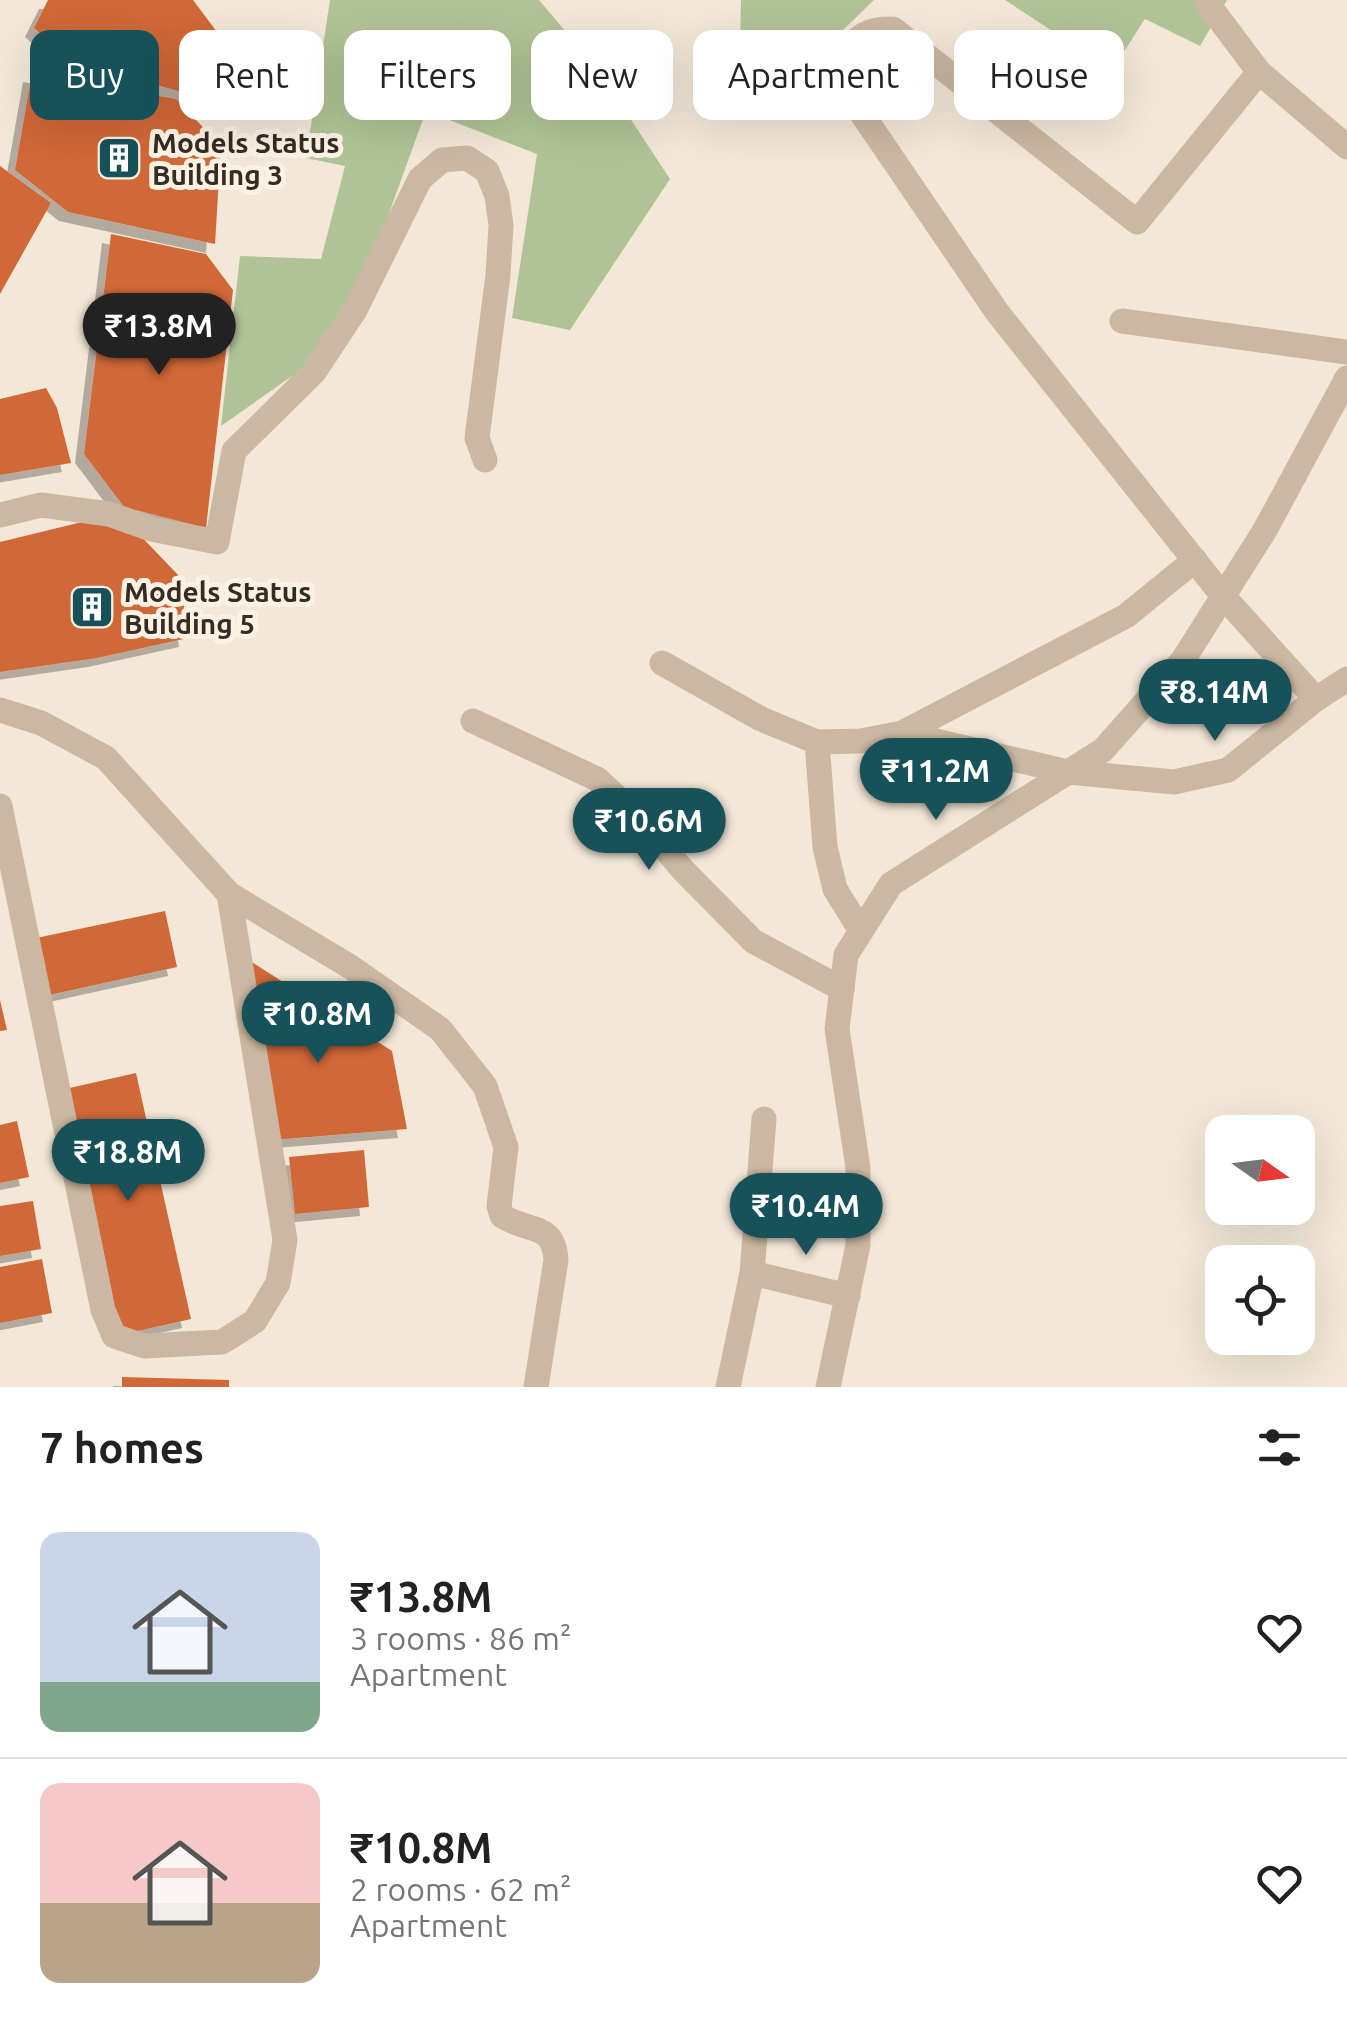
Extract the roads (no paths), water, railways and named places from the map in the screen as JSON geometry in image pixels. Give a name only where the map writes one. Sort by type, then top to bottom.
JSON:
[{"type":"street","points":[[1205,0],[1259,72],[1347,147]]},
{"type":"street","points":[[1259,72],[1136,222],[892,29],[874,28],[861,36],[847,54],[842,74],[847,92],[997,312],[1224,596],[1316,699]]},
{"type":"street","points":[[0,516],[41,506],[110,514],[152,529],[216,542],[234,451],[314,372],[355,310],[420,180],[442,160],[467,158],[487,171],[497,196],[501,225],[498,275],[477,438],[486,460]]},
{"type":"street","points":[[1122,322],[1347,352]]},
{"type":"street","points":[[828,1387],[858,1245],[858,1168],[837,1029],[846,954],[891,884],[1103,750],[1183,660],[1265,530],[1347,378]]},
{"type":"street","points":[[662,663],[761,719],[816,742],[861,741],[902,733],[1126,616],[1195,560]]},
{"type":"street","points":[[902,733],[1068,772],[1174,782],[1228,770],[1347,679]]},
{"type":"street","points":[[0,710],[42,723],[106,758],[228,894],[350,966],[440,1029],[485,1086],[506,1147],[498,1206],[502,1216],[547,1234],[555,1243],[556,1260],[536,1387]]},
{"type":"street","points":[[473,721],[596,779],[640,819],[683,870],[753,941],[842,989]]},
{"type":"street","points":[[816,742],[824,847],[835,889],[861,931]]},
{"type":"street","points":[[0,806],[103,1310],[114,1336],[144,1346],[222,1342],[254,1321],[278,1283],[284,1240],[228,894]]},
{"type":"street","points":[[728,1387],[752,1273],[764,1119]]},
{"type":"street","points":[[752,1273],[848,1296]]},
{"type":"place","name":"Models Status Building 3","points":[[119,158]]},
{"type":"place","name":"Models Status Building 5","points":[[92,607]]}]
